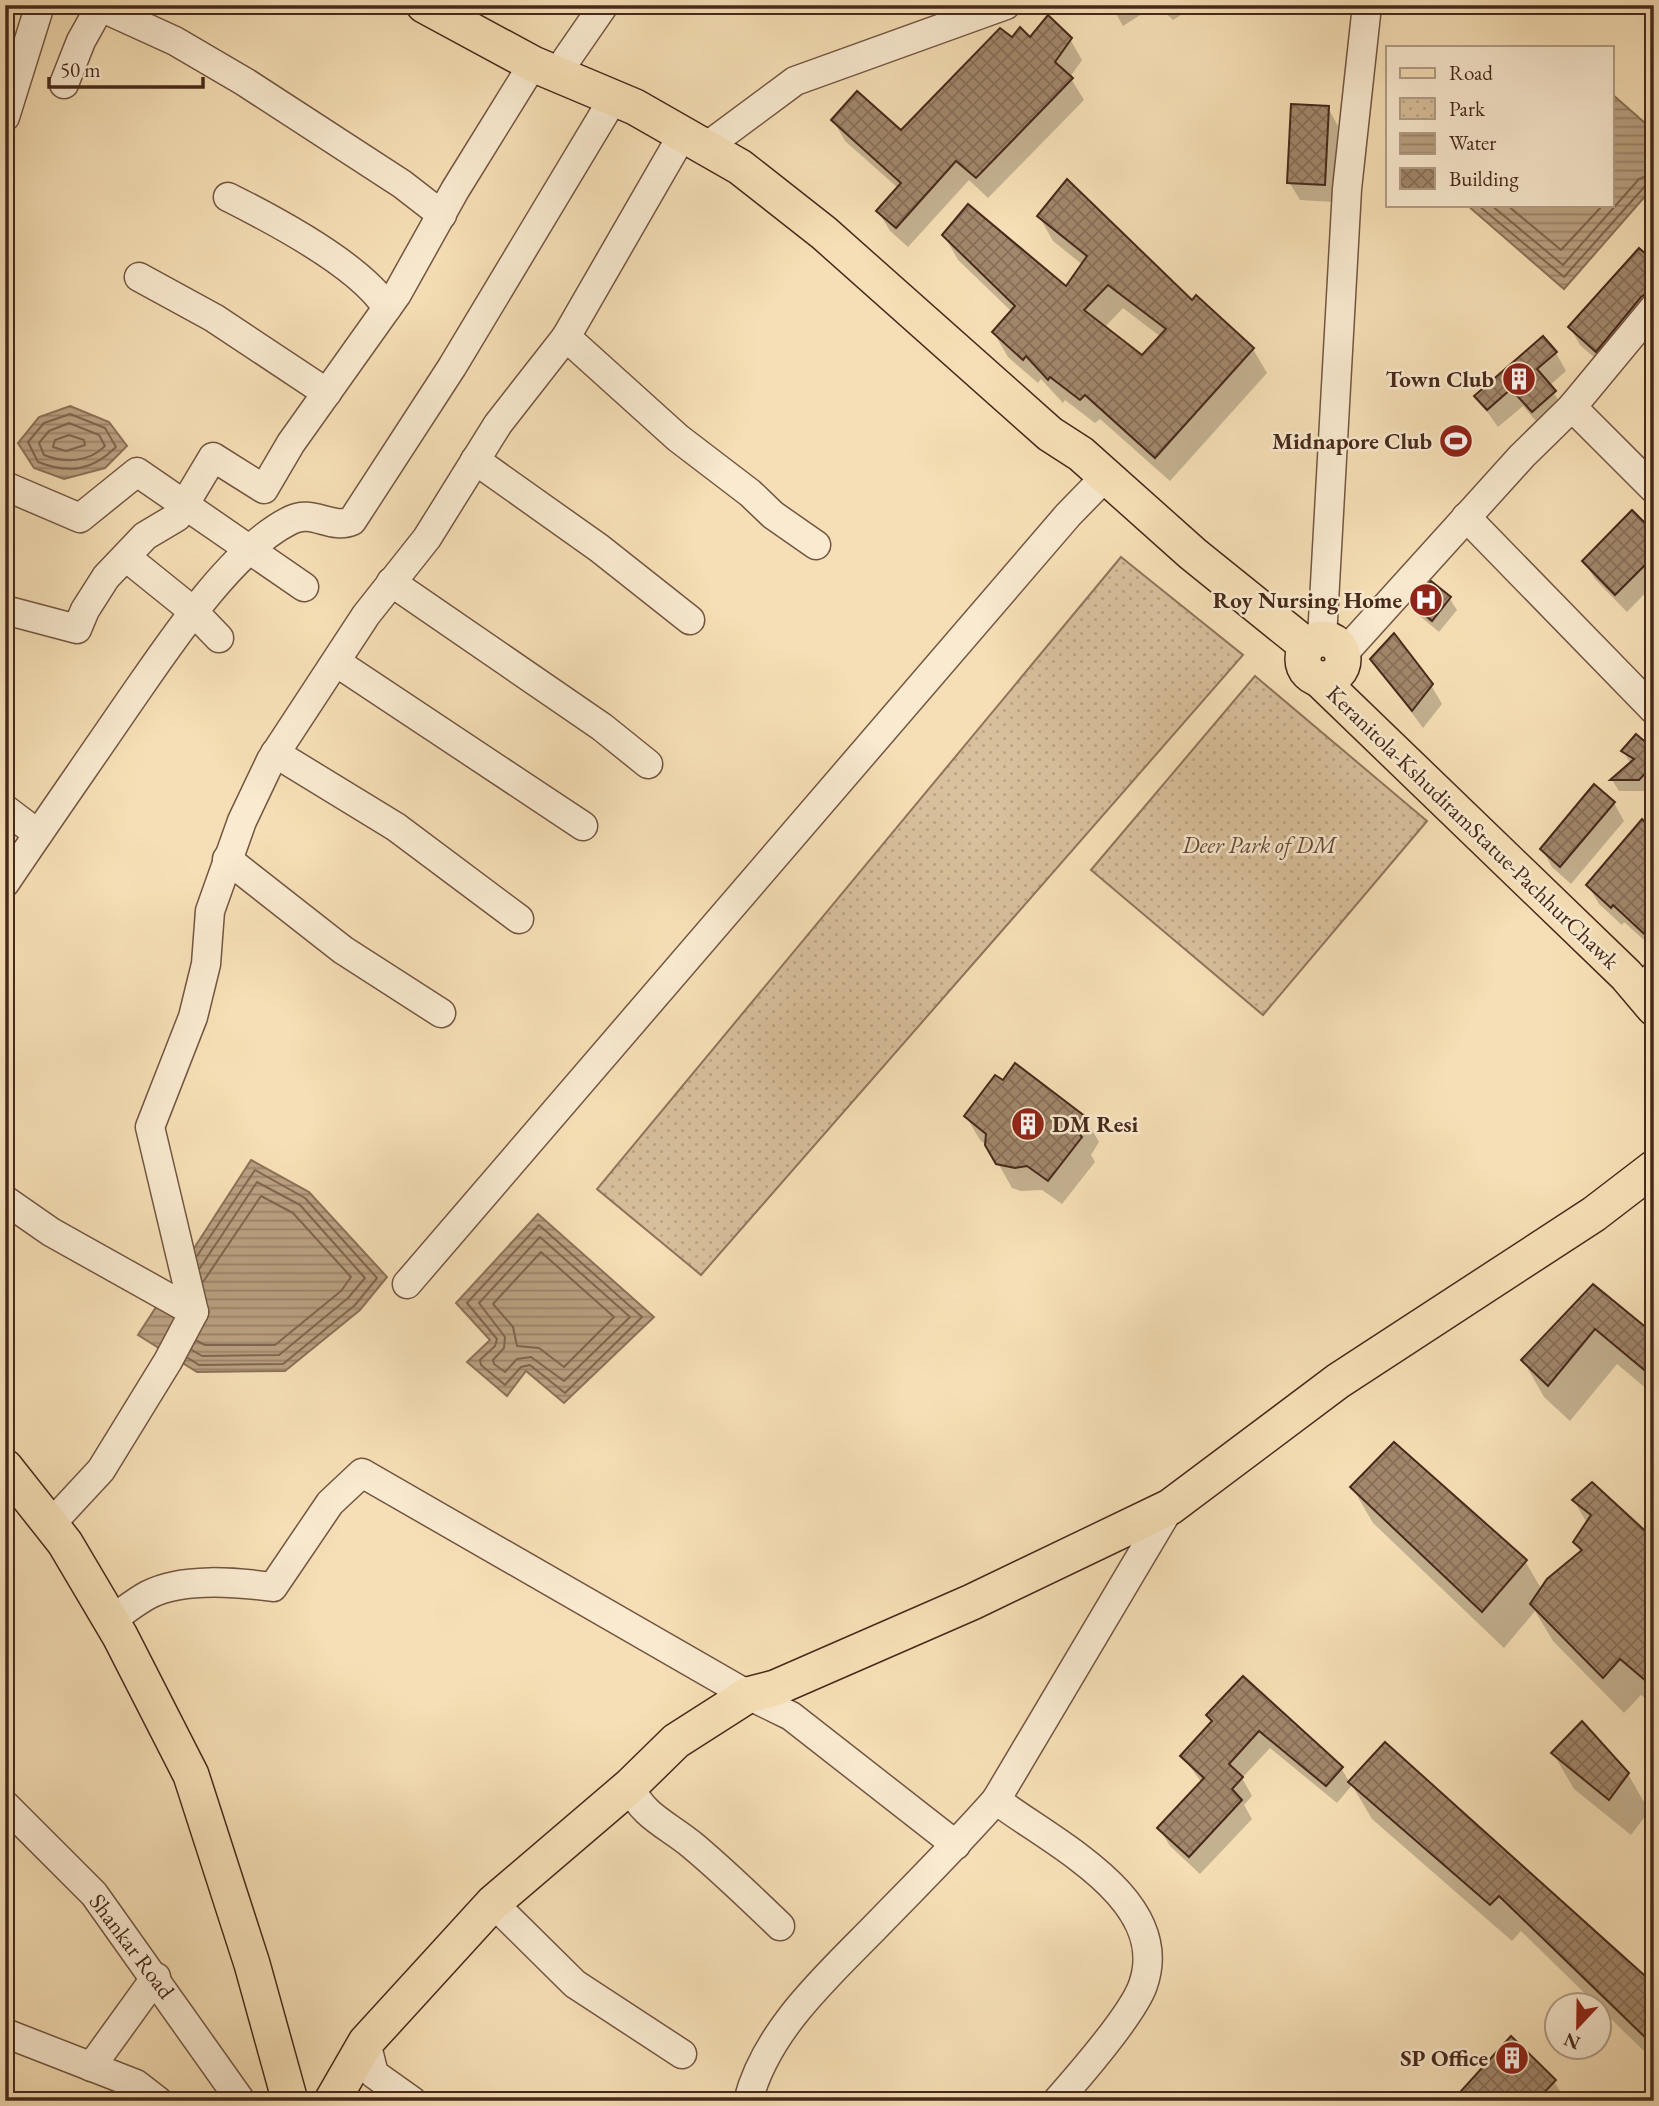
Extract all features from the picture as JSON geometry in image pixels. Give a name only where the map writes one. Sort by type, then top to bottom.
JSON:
[{"type":"main road","name":"Keranitola-KshudiramStatue-PachhurChawk","points":[[424,5],[549,62],[600,79],[624,103],[695,140],[757,180],[824,233],[1051,434],[1081,454],[1100,483],[1193,554],[1322,659],[1653,977]]},
{"type":"main road","name":"Keranitola-KshudiramStatue-PachhurChawk","points":[[462,5],[549,62]]},
{"type":"main road","name":"Keranitola-KshudiramStatue-PachhurChawk","points":[[1322,659],[1626,975],[1654,1008]]},
{"type":"main road","points":[[332,2101],[366,2042],[493,1903],[630,1786],[676,1741],[748,1695],[775,1688],[972,1602],[1170,1507],[1338,1381],[1594,1214],[1654,1168]]},
{"type":"main road","points":[[5,1468],[65,1543],[111,1620],[191,1775],[252,1964],[290,2101]]},
{"type":"street","points":[[5,117],[40,5]]},
{"type":"street","points":[[5,610],[77,629],[85,610],[106,577],[145,536],[177,517],[213,457],[264,489],[417,263],[442,215],[549,62],[604,5]]},
{"type":"street","points":[[50,1525],[101,1470],[168,1361],[194,1312],[149,1127],[193,1017],[206,964],[210,911],[227,859],[275,753],[391,582],[427,538],[475,460],[566,337],[610,264],[662,165],[695,140],[795,81],[1006,5]]},
{"type":"street","points":[[1322,659],[1347,188],[1367,5]]},
{"type":"street","points":[[64,84],[98,6],[175,41],[245,82],[402,184],[442,215]]},
{"type":"street","points":[[5,883],[193,611],[251,550],[292,519],[302,516],[341,526],[352,521],[624,103]]},
{"type":"street","points":[[228,197],[269,218],[376,290],[387,308]]},
{"type":"street","points":[[139,276],[214,318],[327,393]]},
{"type":"street","points":[[1322,659],[1466,517],[1572,407],[1654,308]]},
{"type":"street","points":[[566,337],[678,438],[816,545]]},
{"type":"street","points":[[1572,407],[1654,488]]},
{"type":"street","points":[[475,460],[599,548],[690,620]]},
{"type":"street","points":[[5,486],[80,518],[137,472],[304,587]]},
{"type":"street","points":[[407,1284],[1100,483]]},
{"type":"street","points":[[1466,517],[1654,710]]},
{"type":"street","points":[[126,557],[193,611],[219,638]]},
{"type":"street","points":[[391,582],[593,720],[648,764]]},
{"type":"street","points":[[336,662],[583,825]]},
{"type":"street","points":[[275,753],[396,827],[519,919]]},
{"type":"street","points":[[5,809],[38,834]]},
{"type":"street","points":[[227,859],[343,950],[441,1013]]},
{"type":"street","points":[[5,1200],[51,1232],[194,1312]]},
{"type":"street","points":[[111,1620],[150,1594],[185,1586],[228,1581],[273,1587],[330,1503],[362,1473],[748,1695],[791,1716],[956,1845]]},
{"type":"street","points":[[748,2101],[753,2081],[771,2045],[820,1983],[956,1845],[996,1800],[1170,1507]]},
{"type":"street","points":[[630,1786],[637,1802],[646,1813],[690,1844],[780,1926]]},
{"type":"street","points":[[996,1800],[1070,1849],[1119,1895],[1144,1928],[1149,1962],[1142,1988],[1057,2101]]},
{"type":"street","name":"Shankar Road","points":[[5,1805],[94,1894],[156,1977],[241,2101]]},
{"type":"street","points":[[493,1903],[575,1984],[682,2054]]},
{"type":"street","points":[[91,2067],[156,1977]]},
{"type":"street","points":[[5,2033],[136,2084],[158,2101]]},
{"type":"street","points":[[366,2042],[374,2074],[412,2101]]},
{"type":"green space","points":[[1121,557],[1243,655],[701,1275],[597,1189]]},
{"type":"green space","name":"Deer Park of DM","points":[[1255,676],[1427,821],[1263,1015],[1091,870]]},
{"type":"water","points":[[1614,96],[1654,131],[1654,186],[1564,289],[1468,206],[1614,206]]},
{"type":"water","points":[[70,406],[109,422],[127,446],[105,468],[64,479],[34,468],[18,443],[39,417]]},
{"type":"water","points":[[251,1160],[309,1192],[387,1277],[360,1310],[285,1371],[197,1372],[138,1335]]},
{"type":"water","points":[[538,1214],[654,1317],[564,1403],[526,1371],[507,1396],[467,1362],[490,1340],[456,1303]]},
{"type":"building","points":[[1048,15],[1072,38],[1055,62],[1073,78],[976,178],[956,161],[896,228],[876,211],[901,183],[831,120],[857,91],[901,130],[1000,28],[1012,37],[1020,27],[1030,37]]},
{"type":"building","points":[[1291,104],[1329,106],[1325,185],[1287,183]]},
{"type":"building","points":[[1067,179],[1192,300],[1196,295],[1254,348],[1155,458],[1085,395],[1080,400],[1050,377],[1048,380],[1026,356],[1023,360],[992,332],[1015,306],[942,235],[968,204],[1066,286],[1087,256],[1037,216]],"holes":[[[1108,285],[1166,329],[1142,355],[1084,310]]]},
{"type":"building","points":[[1639,248],[1654,261],[1654,288],[1641,297],[1596,352],[1568,327]]},
{"type":"building","name":"Town Club","points":[[1543,336],[1557,352],[1537,369],[1556,391],[1532,412],[1511,389],[1487,410],[1474,396]]},
{"type":"building","points":[[1632,510],[1654,532],[1654,556],[1615,595],[1582,561]]},
{"type":"building","points":[[1431,581],[1451,597],[1432,621],[1411,604]]},
{"type":"building","points":[[1394,633],[1433,684],[1412,711],[1370,659]]},
{"type":"building","points":[[1636,734],[1649,745],[1654,741],[1654,771],[1650,768],[1639,780],[1610,780],[1634,759],[1621,751]]},
{"type":"building","points":[[1594,784],[1615,802],[1560,867],[1540,849]]},
{"type":"building","points":[[1642,819],[1654,832],[1654,943],[1613,905],[1611,908],[1586,885]]},
{"type":"building","name":"DM Resi","points":[[1015,1063],[1086,1117],[1077,1131],[1082,1137],[1048,1181],[1027,1166],[1015,1168],[996,1164],[985,1145],[986,1134],[964,1116],[995,1075],[1003,1080]]},
{"type":"building","points":[[1593,1284],[1654,1334],[1654,1378],[1595,1329],[1548,1386],[1521,1360]]},
{"type":"building","points":[[1394,1442],[1527,1560],[1482,1612],[1350,1487]]},
{"type":"building","points":[[1592,1482],[1654,1539],[1654,1672],[1646,1681],[1620,1659],[1603,1678],[1530,1604],[1547,1579],[1582,1550],[1573,1542],[1591,1515],[1572,1500]]},
{"type":"building","points":[[1243,1676],[1343,1767],[1326,1786],[1259,1731],[1229,1764],[1243,1777],[1232,1789],[1242,1800],[1189,1857],[1157,1828],[1204,1778],[1180,1756],[1212,1721],[1206,1715]]},
{"type":"building","points":[[1582,1721],[1629,1773],[1609,1800],[1551,1753]]},
{"type":"building","points":[[1385,1742],[1654,1984],[1654,2046],[1614,2007],[1614,1990],[1596,1990],[1499,1896],[1490,1905],[1348,1782]]},
{"type":"building","name":"SP Office","points":[[1511,2036],[1556,2080],[1536,2101],[1452,2101]]},
{"type":"place","name":"Town Club","points":[[1519,379]]},
{"type":"place","name":"Midnapore Club","points":[[1456,441]]},
{"type":"place","name":"Roy Nursing Home","points":[[1426,600]]},
{"type":"place","name":"DM Resi","points":[[1028,1124]]},
{"type":"place","name":"SP Office","points":[[1512,2058]]}]
